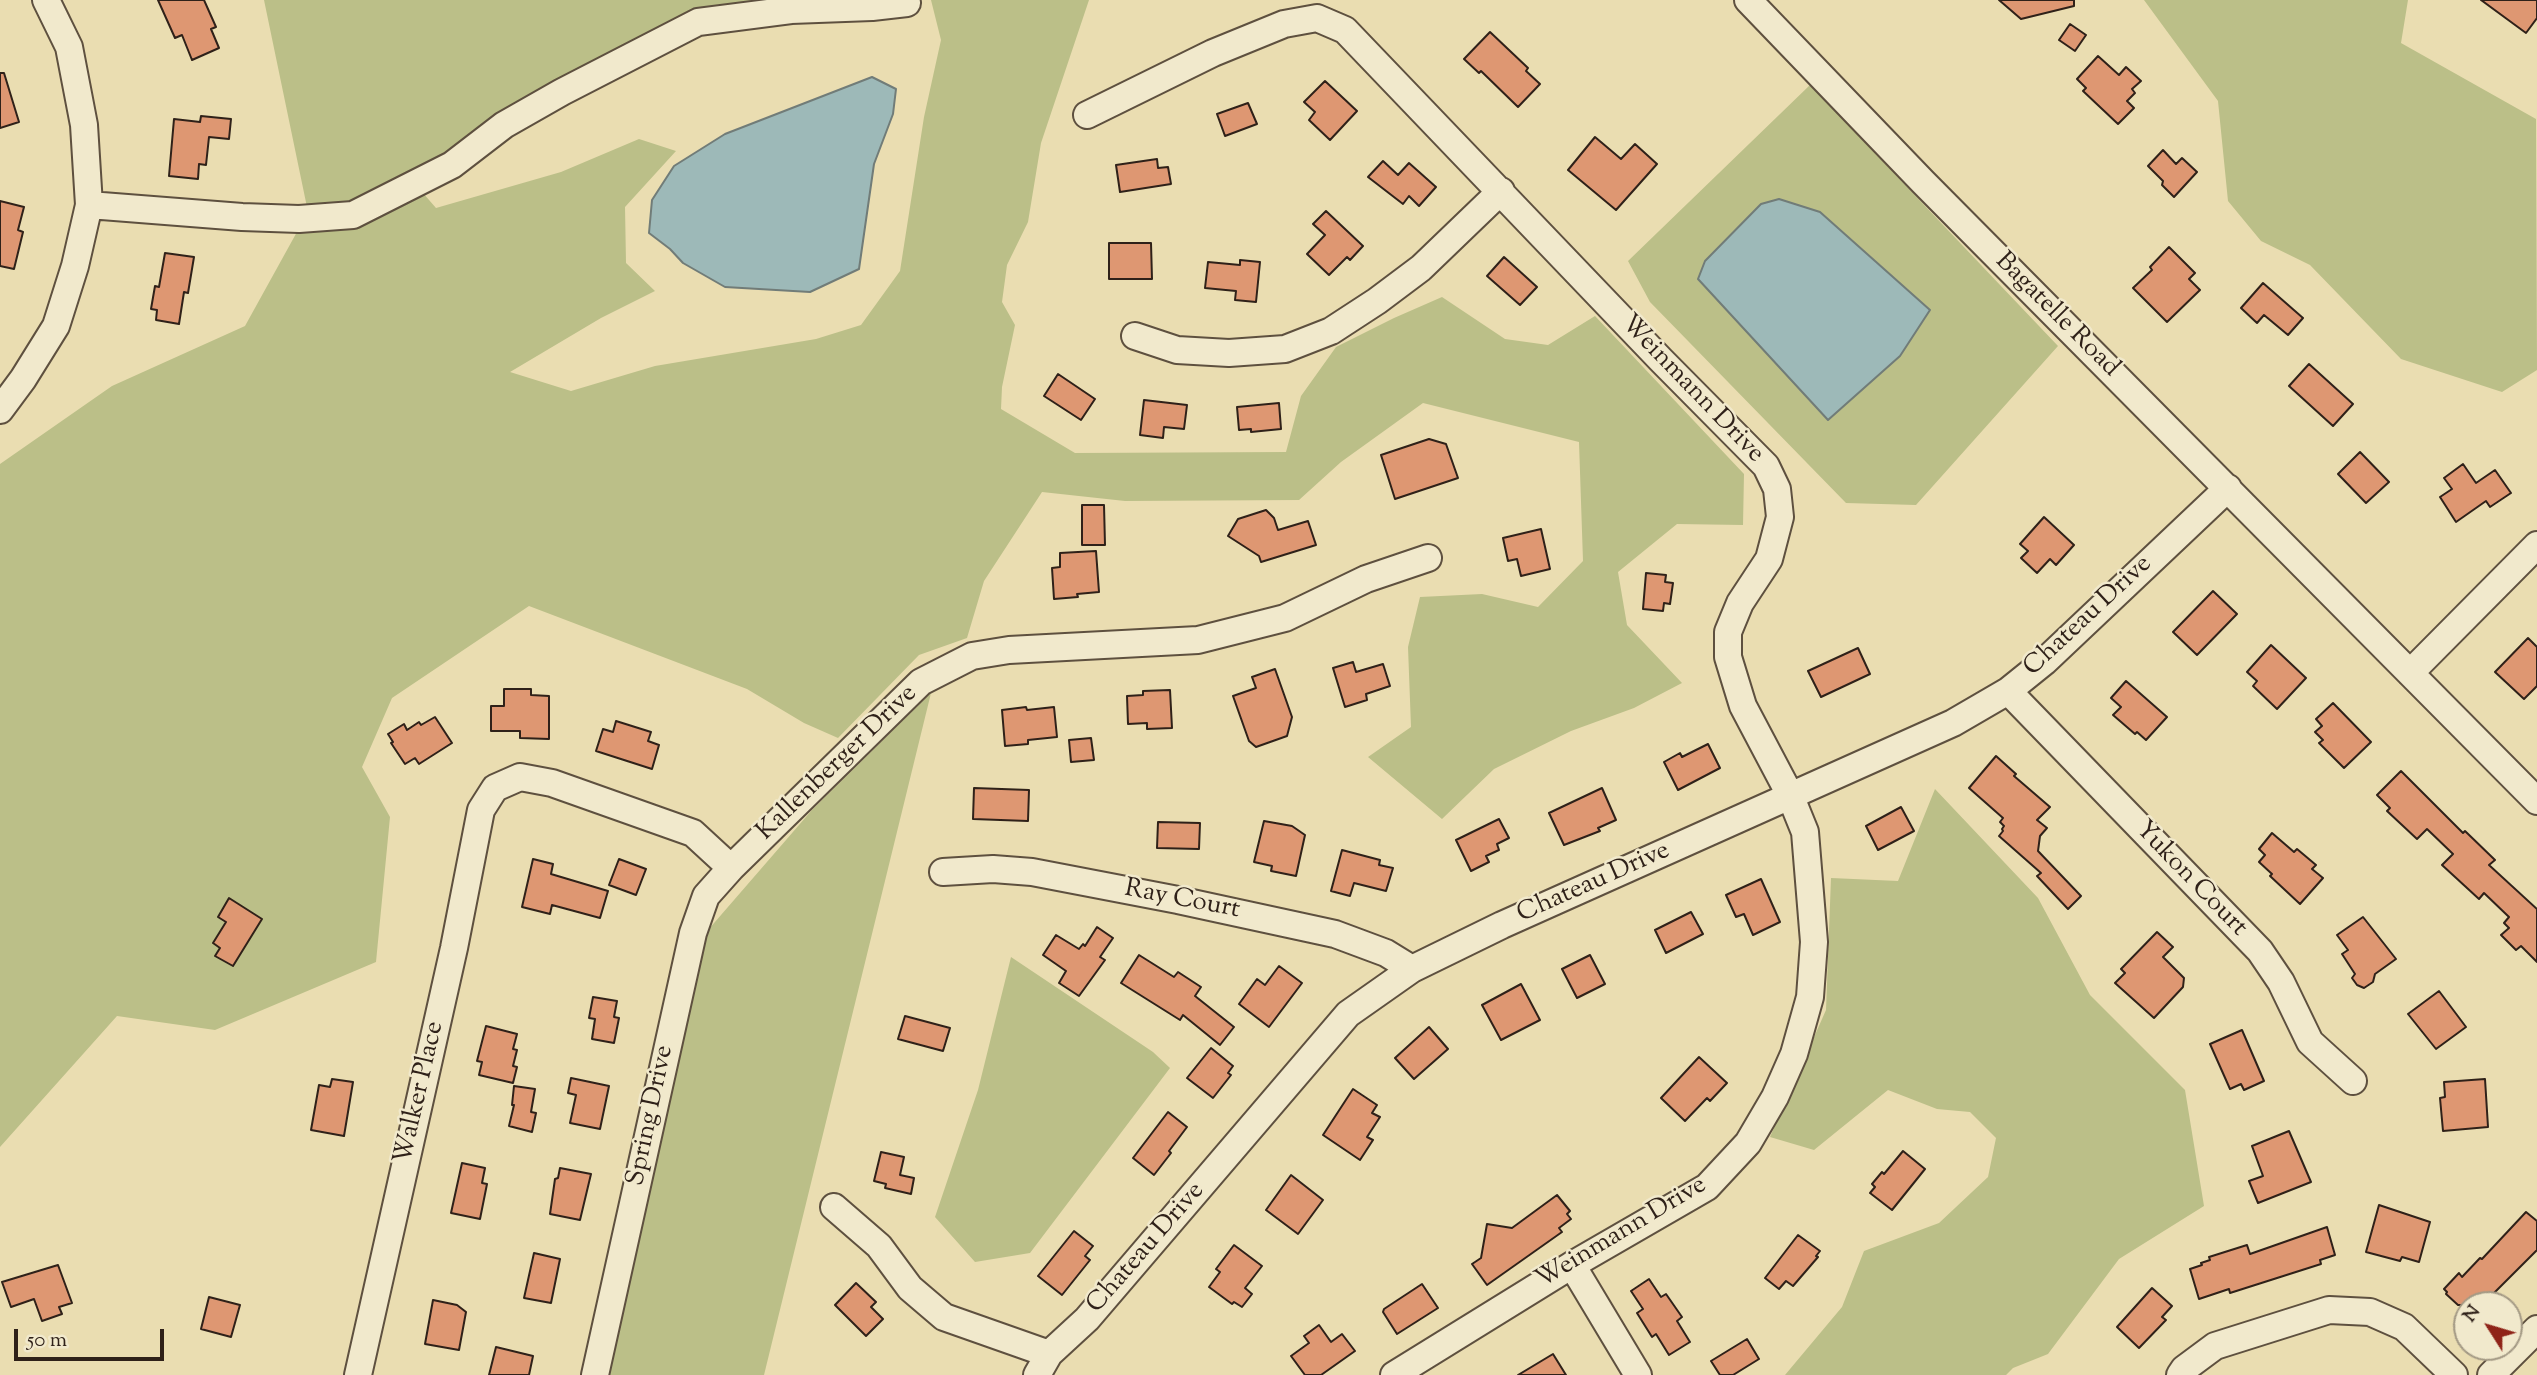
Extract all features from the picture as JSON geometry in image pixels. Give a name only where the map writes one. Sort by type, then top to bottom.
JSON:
[{"type":"street","points":[[0,410],[56,326],[75,266],[89,205],[84,125],[69,47],[46,0]]},
{"type":"street","name":"Bagatelle Road","points":[[1748,0],[1932,191],[2537,801]]},
{"type":"street","points":[[89,205],[242,217],[299,219],[353,215],[452,166],[504,125],[698,22],[791,10],[907,3]]},
{"type":"street","name":"Weinmann Drive","points":[[1087,115],[1213,53],[1284,24],[1317,18],[1345,30],[1766,466],[1777,489],[1780,517],[1769,559],[1740,603],[1728,632],[1728,657],[1743,706],[1790,795],[1805,832],[1814,942],[1810,997],[1794,1054],[1775,1097],[1748,1143],[1707,1187],[1572,1265],[1394,1375]]},
{"type":"street","points":[[1135,336],[1177,351],[1229,353],[1285,349],[1331,331],[1421,268],[1501,191]]},
{"type":"street","name":"Chateau Drive","points":[[1043,1364],[1087,1319],[1348,1014],[1412,970],[1514,919],[1953,723],[2008,691],[2044,662],[2228,488]]},
{"type":"street","points":[[2410,673],[2537,545]]},
{"type":"street","name":"Kallenberger Drive","points":[[731,867],[921,682],[972,656],[1009,650],[1198,640],[1285,618],[1366,579],[1428,558]]},
{"type":"street","name":"Yukon Court","points":[[2008,691],[2260,951],[2281,982],[2309,1042],[2353,1081]]},
{"type":"street","name":"Walker Place","points":[[358,1375],[454,948],[481,810],[495,788],[520,777],[552,783],[693,834],[731,867]]},
{"type":"street","name":"Spring Drive","points":[[595,1375],[693,933],[706,896],[731,867]]},
{"type":"street","name":"Ray Court","points":[[943,873],[993,869],[1031,872],[1178,900],[1335,934],[1386,953],[1412,970]]},
{"type":"street","points":[[834,1206],[879,1246],[910,1288],[944,1317],[1043,1364]]},
{"type":"street","points":[[1572,1265],[1638,1375]]},
{"type":"street","points":[[2180,1375],[2184,1368],[2215,1346],[2329,1310],[2370,1312],[2404,1327],[2454,1375]]},
{"type":"street","points":[[2491,1375],[2537,1329]]},
{"type":"green space","points":[[264,0],[775,0],[477,130],[409,177],[436,208],[561,172],[639,139],[676,151],[625,207],[626,263],[655,291],[601,318],[510,372],[571,391],[655,366],[816,339],[861,325],[900,271],[924,117],[941,40],[931,0],[1089,0],[1041,143],[1028,222],[1007,265],[1002,302],[1015,325],[1002,387],[1001,409],[1075,453],[1286,452],[1301,396],[1336,347],[1394,318],[1442,297],[1505,339],[1548,345],[1595,316],[1744,474],[1743,525],[1677,524],[1618,572],[1627,625],[1682,683],[1634,708],[1571,731],[1494,769],[1442,819],[1368,757],[1411,727],[1408,647],[1420,597],[1482,594],[1538,607],[1583,561],[1579,442],[1423,403],[1341,462],[1299,500],[1125,501],[1042,492],[984,581],[967,638],[919,655],[838,738],[804,723],[747,689],[529,606],[392,698],[362,767],[390,817],[376,962],[215,1030],[117,1016],[0,1147],[0,464],[112,386],[245,326],[308,212]]},
{"type":"green space","points":[[2144,0],[2408,0],[2401,43],[2536,119],[2537,370],[2502,392],[2401,359],[2310,265],[2261,241],[2228,201],[2218,101]]},
{"type":"green space","points":[[1810,85],[2058,346],[1916,505],[1846,503],[1650,302],[1628,261]]},
{"type":"green space","points":[[931,693],[764,1375],[609,1375],[708,930],[812,810]]},
{"type":"green space","points":[[1935,789],[2038,898],[2090,995],[2185,1090],[2204,1206],[2119,1259],[2048,1354],[2013,1368],[2006,1375],[1785,1375],[1842,1307],[1864,1251],[1939,1223],[1988,1177],[1996,1138],[1970,1112],[1937,1109],[1888,1090],[1814,1150],[1770,1137],[1826,1010],[1831,878],[1898,881]]},
{"type":"green space","points":[[1011,957],[1153,1052],[1170,1068],[1030,1253],[975,1262],[935,1217],[978,1090]]},
{"type":"water","points":[[872,77],[896,89],[893,114],[874,164],[859,269],[810,292],[725,287],[683,263],[649,233],[652,200],[674,166],[725,134]]},
{"type":"water","points":[[1779,199],[1820,212],[1930,310],[1900,356],[1828,420],[1698,279],[1705,261],[1761,204]]},
{"type":"building","points":[[158,0],[204,0],[216,27],[211,29],[219,48],[192,60],[182,35],[175,38]]},
{"type":"building","points":[[1999,0],[2074,0],[2074,6],[2021,19]]},
{"type":"building","points":[[2481,0],[2537,0],[2537,18],[2526,33]]},
{"type":"building","points":[[2070,24],[2086,35],[2075,51],[2059,40]]},
{"type":"building","points":[[1490,32],[1528,68],[1526,71],[1540,84],[1518,107],[1481,71],[1479,73],[1464,59]]},
{"type":"building","points":[[2098,56],[2119,75],[2126,67],[2141,81],[2132,89],[2135,93],[2127,101],[2134,108],[2118,124],[2083,91],[2086,88],[2077,79]]},
{"type":"building","points":[[0,73],[4,73],[19,122],[0,128]]},
{"type":"building","points":[[1325,81],[1357,111],[1330,140],[1309,120],[1315,112],[1304,102]]},
{"type":"building","points":[[1248,103],[1257,124],[1225,136],[1217,114]]},
{"type":"building","points":[[201,116],[231,119],[229,139],[209,137],[206,165],[199,164],[198,179],[169,176],[174,119],[200,122]]},
{"type":"building","points":[[1595,137],[1621,159],[1635,144],[1657,164],[1616,210],[1568,170]]},
{"type":"building","points":[[2163,150],[2176,164],[2182,158],[2197,172],[2174,197],[2148,166]]},
{"type":"building","points":[[1157,159],[1158,168],[1168,167],[1171,184],[1120,192],[1116,165]]},
{"type":"building","points":[[1383,161],[1398,175],[1409,163],[1436,187],[1419,206],[1409,196],[1403,204],[1368,177]]},
{"type":"building","points":[[0,201],[24,207],[18,230],[23,232],[14,269],[0,266]]},
{"type":"building","points":[[1326,211],[1363,246],[1350,260],[1347,257],[1329,275],[1307,254],[1325,235],[1313,224]]},
{"type":"building","points":[[1109,243],[1151,243],[1152,279],[1109,279]]},
{"type":"building","points":[[2169,247],[2195,273],[2189,279],[2200,290],[2167,322],[2133,288],[2152,270],[2150,267]]},
{"type":"building","points":[[165,253],[194,257],[188,293],[184,292],[179,324],[156,320],[157,310],[151,309],[155,286],[159,287]]},
{"type":"building","points":[[1504,257],[1537,287],[1520,305],[1487,276]]},
{"type":"building","points":[[1240,260],[1260,262],[1256,302],[1235,300],[1236,291],[1205,288],[1208,262],[1240,265]]},
{"type":"building","points":[[2263,283],[2303,318],[2288,335],[2264,315],[2257,323],[2241,308]]},
{"type":"building","points":[[2309,364],[2353,404],[2333,426],[2289,386]]},
{"type":"building","points":[[1058,374],[1095,399],[1081,420],[1044,396]]},
{"type":"building","points":[[1144,400],[1187,405],[1184,429],[1164,427],[1163,438],[1140,435]]},
{"type":"building","points":[[1279,403],[1281,429],[1251,432],[1251,429],[1239,430],[1237,407]]},
{"type":"building","points":[[1429,439],[1446,444],[1458,478],[1395,499],[1381,455]]},
{"type":"building","points":[[2360,452],[2389,482],[2366,503],[2338,474]]},
{"type":"building","points":[[2463,464],[2476,483],[2495,470],[2511,493],[2490,507],[2486,501],[2456,522],[2440,497],[2452,489],[2444,478]]},
{"type":"building","points":[[1082,505],[1104,505],[1105,545],[1082,545]]},
{"type":"building","points":[[1266,510],[1274,518],[1278,530],[1308,521],[1316,545],[1261,562],[1259,556],[1228,536],[1238,519]]},
{"type":"building","points":[[2044,517],[2074,545],[2056,565],[2050,559],[2037,573],[2021,558],[2028,551],[2020,544]]},
{"type":"building","points":[[1541,529],[1550,569],[1521,576],[1517,559],[1508,561],[1503,538]]},
{"type":"building","points":[[1096,551],[1099,592],[1054,599],[1052,568],[1060,567],[1060,553]]},
{"type":"building","points":[[1646,573],[1666,575],[1665,582],[1673,583],[1670,604],[1664,603],[1663,611],[1643,609]]},
{"type":"building","points":[[2213,591],[2237,614],[2197,655],[2173,632]]},
{"type":"building","points":[[2528,638],[2537,647],[2537,686],[2524,699],[2495,672]]},
{"type":"building","points":[[2271,645],[2306,678],[2277,709],[2253,686],[2257,681],[2247,672]]},
{"type":"building","points":[[1858,648],[1870,674],[1821,697],[1808,671]]},
{"type":"building","points":[[1353,662],[1356,672],[1383,664],[1390,686],[1366,694],[1367,700],[1345,707],[1333,668]]},
{"type":"building","points":[[1275,669],[1292,717],[1287,736],[1256,747],[1249,741],[1233,696],[1256,688],[1252,677]]},
{"type":"building","points":[[2126,681],[2167,717],[2146,740],[2113,715],[2121,707],[2111,698]]},
{"type":"building","points":[[504,689],[531,689],[531,695],[549,696],[549,739],[520,738],[520,731],[491,731],[491,706],[504,706]]},
{"type":"building","points":[[1170,690],[1172,728],[1147,729],[1147,723],[1128,724],[1127,696],[1143,695],[1143,691]]},
{"type":"building","points":[[2333,703],[2371,742],[2344,768],[2319,743],[2323,740],[2315,732],[2322,726],[2316,719]]},
{"type":"building","points":[[1026,707],[1027,710],[1054,707],[1057,737],[1005,746],[1002,710]]},
{"type":"building","points":[[435,717],[452,743],[419,764],[415,758],[405,764],[388,734],[404,724],[407,730],[419,722],[421,725]]},
{"type":"building","points":[[616,721],[651,732],[648,741],[659,745],[652,769],[596,751],[603,729],[613,732]]},
{"type":"building","points":[[1091,738],[1094,760],[1071,762],[1069,740]]},
{"type":"building","points":[[1708,744],[1720,768],[1678,790],[1664,762],[1680,753],[1682,757]]},
{"type":"building","points":[[1996,756],[2016,774],[2014,776],[2050,807],[2037,820],[2047,828],[2040,836],[2038,851],[2081,896],[2068,909],[2037,876],[2041,873],[1999,836],[2003,831],[2004,826],[2000,822],[2003,818],[1969,788]]},
{"type":"building","points":[[2401,771],[2463,833],[2465,831],[2495,860],[2489,865],[2537,909],[2537,962],[2521,946],[2516,950],[2501,935],[2509,928],[2504,923],[2509,917],[2484,893],[2479,899],[2442,865],[2453,854],[2427,829],[2417,839],[2387,811],[2390,808],[2377,795]]},
{"type":"building","points":[[974,788],[1029,790],[1028,821],[973,819]]},
{"type":"building","points":[[1602,788],[1616,820],[1598,828],[1600,831],[1564,845],[1549,813]]},
{"type":"building","points":[[1901,807],[1914,831],[1878,850],[1866,826]]},
{"type":"building","points":[[1499,819],[1509,838],[1497,844],[1499,850],[1486,856],[1489,862],[1471,871],[1456,840]]},
{"type":"building","points":[[1264,821],[1292,826],[1305,835],[1296,876],[1271,871],[1272,866],[1254,862]]},
{"type":"building","points":[[1158,822],[1200,823],[1199,849],[1157,848]]},
{"type":"building","points":[[2272,833],[2294,852],[2297,849],[2316,865],[2312,869],[2323,878],[2300,904],[2259,862],[2265,855],[2259,849]]},
{"type":"building","points":[[1342,850],[1380,860],[1379,865],[1393,868],[1386,891],[1354,883],[1350,896],[1331,891]]},
{"type":"building","points":[[533,859],[553,864],[551,874],[608,891],[600,918],[552,905],[550,914],[522,907]]},
{"type":"building","points":[[619,859],[646,869],[636,895],[609,885]]},
{"type":"building","points":[[1761,879],[1780,922],[1753,935],[1744,914],[1736,917],[1726,895]]},
{"type":"building","points":[[229,898],[262,919],[233,966],[215,956],[220,948],[213,943],[226,922],[218,917]]},
{"type":"building","points":[[1691,912],[1703,934],[1666,953],[1655,930]]},
{"type":"building","points":[[2363,917],[2396,959],[2375,974],[2373,982],[2364,988],[2357,985],[2352,978],[2355,974],[2342,954],[2348,950],[2337,935]]},
{"type":"building","points":[[1097,927],[1113,938],[1100,957],[1105,960],[1079,996],[1059,983],[1066,971],[1043,955],[1056,935],[1079,949],[1083,944],[1085,946]]},
{"type":"building","points":[[2157,932],[2173,947],[2163,957],[2184,978],[2183,987],[2154,1018],[2115,983],[2125,973],[2121,969]]},
{"type":"building","points":[[1139,955],[1174,977],[1178,972],[1201,987],[1195,996],[1234,1027],[1220,1045],[1183,1015],[1180,1020],[1121,983]]},
{"type":"building","points":[[1590,955],[1605,984],[1577,998],[1562,969]]},
{"type":"building","points":[[1279,966],[1302,983],[1269,1027],[1239,1004],[1257,979],[1265,985]]},
{"type":"building","points":[[1521,984],[1540,1020],[1501,1040],[1482,1005]]},
{"type":"building","points":[[2439,991],[2466,1027],[2436,1049],[2408,1014]]},
{"type":"building","points":[[593,997],[617,1001],[614,1017],[619,1018],[614,1043],[592,1039],[595,1019],[589,1018]]},
{"type":"building","points":[[905,1016],[950,1028],[943,1051],[898,1039]]},
{"type":"building","points":[[486,1026],[517,1034],[513,1049],[517,1050],[513,1066],[517,1067],[513,1083],[479,1075],[482,1062],[477,1061]]},
{"type":"building","points":[[1429,1027],[1448,1049],[1414,1079],[1395,1058]]},
{"type":"building","points":[[2242,1030],[2264,1081],[2244,1090],[2241,1084],[2230,1089],[2210,1044]]},
{"type":"building","points":[[1211,1048],[1233,1066],[1228,1073],[1231,1075],[1213,1098],[1187,1078]]},
{"type":"building","points":[[1699,1057],[1727,1083],[1710,1101],[1707,1098],[1685,1121],[1661,1098]]},
{"type":"building","points":[[571,1078],[609,1086],[600,1129],[570,1123],[576,1095],[568,1093]]},
{"type":"building","points":[[332,1079],[353,1082],[344,1136],[311,1130],[319,1085],[330,1087]]},
{"type":"building","points":[[2485,1079],[2488,1127],[2443,1131],[2440,1098],[2445,1097],[2444,1082]]},
{"type":"building","points":[[514,1086],[535,1089],[531,1112],[536,1113],[532,1132],[509,1126],[514,1105]]},
{"type":"building","points":[[1353,1089],[1377,1105],[1372,1113],[1380,1117],[1367,1137],[1373,1140],[1360,1160],[1323,1135]]},
{"type":"building","points":[[1168,1112],[1187,1127],[1154,1175],[1133,1158]]},
{"type":"building","points":[[2289,1131],[2311,1182],[2258,1203],[2249,1181],[2263,1176],[2252,1146]]},
{"type":"building","points":[[1903,1151],[1925,1169],[1892,1210],[1870,1193],[1875,1187],[1872,1184]]},
{"type":"building","points":[[881,1152],[904,1157],[900,1175],[914,1178],[911,1194],[885,1188],[886,1184],[874,1181]]},
{"type":"building","points":[[462,1163],[485,1168],[482,1183],[487,1184],[480,1219],[451,1213]]},
{"type":"building","points":[[560,1168],[591,1174],[580,1220],[550,1214],[555,1179],[558,1178]]},
{"type":"building","points":[[1291,1175],[1323,1200],[1298,1234],[1266,1210]]},
{"type":"building","points":[[1557,1195],[1570,1211],[1567,1214],[1571,1219],[1559,1228],[1562,1232],[1487,1285],[1472,1264],[1481,1258],[1487,1224],[1512,1228]]},
{"type":"building","points":[[2379,1205],[2430,1222],[2419,1262],[2402,1257],[2400,1261],[2366,1252]]},
{"type":"building","points":[[2526,1212],[2537,1221],[2537,1250],[2496,1291],[2453,1291],[2453,1300],[2444,1289],[2459,1273],[2462,1277]]},
{"type":"building","points":[[2327,1227],[2335,1255],[2320,1260],[2321,1264],[2230,1293],[2229,1289],[2199,1299],[2190,1269],[2210,1260],[2209,1257],[2247,1245],[2250,1254]]},
{"type":"building","points":[[1074,1231],[1093,1246],[1085,1256],[1090,1260],[1062,1295],[1038,1276]]},
{"type":"building","points":[[1798,1235],[1820,1251],[1816,1256],[1818,1257],[1793,1286],[1786,1281],[1779,1289],[1765,1278]]},
{"type":"building","points":[[1234,1245],[1262,1266],[1245,1288],[1252,1294],[1242,1307],[1234,1302],[1232,1304],[1209,1287],[1220,1272],[1216,1269]]},
{"type":"building","points":[[534,1253],[560,1259],[551,1303],[524,1298]]},
{"type":"building","points":[[58,1265],[72,1303],[59,1307],[62,1314],[42,1321],[34,1299],[11,1307],[2,1282]]},
{"type":"building","points":[[1649,1279],[1661,1297],[1666,1294],[1682,1317],[1677,1321],[1690,1342],[1669,1355],[1656,1334],[1652,1337],[1637,1313],[1643,1309],[1631,1291]]},
{"type":"building","points":[[856,1283],[876,1302],[871,1307],[883,1319],[866,1336],[835,1305]]},
{"type":"building","points":[[1422,1284],[1438,1308],[1397,1334],[1383,1312],[1384,1309]]},
{"type":"building","points":[[2152,1288],[2172,1306],[2162,1317],[2166,1320],[2139,1348],[2117,1327]]},
{"type":"building","points":[[209,1297],[240,1305],[231,1337],[201,1329]]},
{"type":"building","points":[[433,1300],[457,1305],[466,1312],[459,1350],[425,1344]]},
{"type":"building","points":[[1319,1325],[1331,1342],[1342,1334],[1355,1351],[1321,1375],[1305,1375],[1291,1356],[1309,1343],[1304,1336]]},
{"type":"building","points":[[1747,1339],[1759,1359],[1733,1375],[1720,1375],[1711,1361]]},
{"type":"building","points":[[496,1347],[533,1356],[529,1375],[489,1375]]},
{"type":"building","points":[[1553,1354],[1566,1375],[1518,1375]]}]
